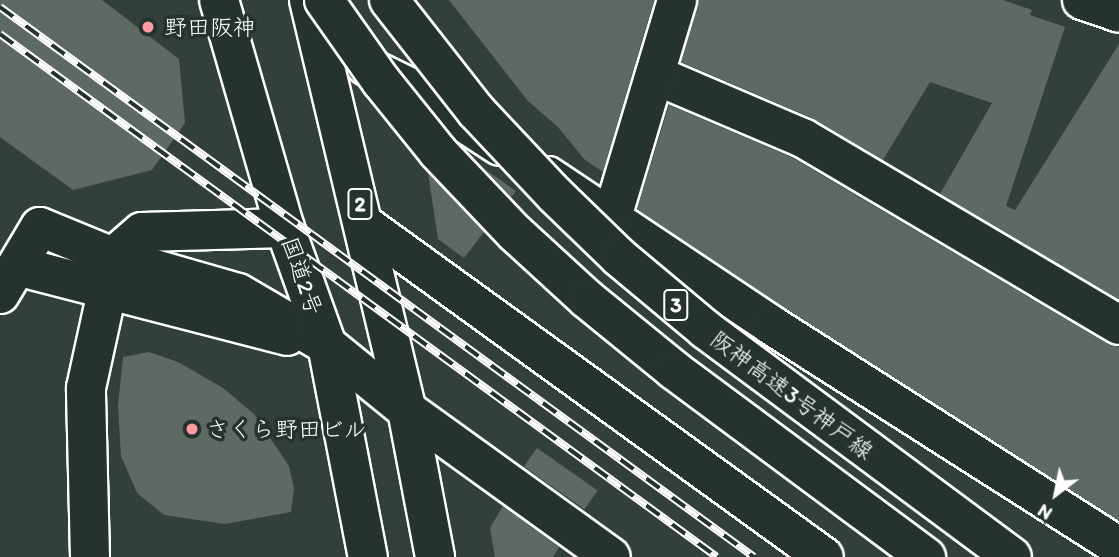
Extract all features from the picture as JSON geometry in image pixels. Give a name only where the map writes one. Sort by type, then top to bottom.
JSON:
[{"type":"main road","name":"国道2号","points":[[219,0],[285,228],[327,345],[368,557]]},
{"type":"main road","name":"2","points":[[309,0],[365,225],[407,410],[435,557]]},
{"type":"main road","name":"3","points":[[324,0],[381,81],[438,152],[515,233],[587,299],[674,370],[926,557]]},
{"type":"main road","name":"阪神高速3号神戸線","points":[[389,0],[476,111],[555,195],[619,257],[725,345],[1012,557]]},
{"type":"main road","points":[[612,217],[677,0]]},
{"type":"main road","points":[[1082,0],[1119,13]]},
{"type":"main road","points":[[321,43],[411,88],[612,217],[783,332],[1119,547]]},
{"type":"main road","points":[[655,75],[803,138],[1119,325]]},
{"type":"main road","points":[[365,225],[824,557]]},
{"type":"main road","points":[[9,280],[40,227],[111,272],[327,345],[407,410],[611,557]]},
{"type":"main road","points":[[90,557],[86,388],[111,272],[142,232],[285,228]]},
{"type":"main road","points":[[9,280],[111,272]]},
{"type":"building","points":[[0,0],[102,0],[179,59],[185,123],[152,170],[73,190],[0,137]]},
{"type":"building","points":[[449,0],[654,0],[603,172],[584,159],[558,127],[528,101]]},
{"type":"building","points":[[698,0],[1003,0],[1032,10],[1030,15],[1065,27],[1006,206],[1015,210],[1119,44],[1119,300],[940,194],[992,103],[930,82],[883,160],[812,118],[681,62]]},
{"type":"building","points":[[669,105],[793,158],[1108,344],[1119,347],[1119,521],[783,307],[637,209]]},
{"type":"building","points":[[486,170],[516,191],[511,197]]},
{"type":"building","points":[[428,173],[484,232],[464,258],[438,239]]},
{"type":"building","name":"さくら野田ビル","points":[[149,352],[178,362],[223,388],[254,414],[289,466],[294,489],[291,512],[225,524],[164,515],[137,493],[121,456],[118,406],[123,357]]},
{"type":"building","points":[[537,448],[598,490],[584,509],[524,467]]},
{"type":"building","points":[[503,506],[559,547],[553,557],[495,557],[490,528]]},
{"type":"railway","points":[[0,7],[754,557]]},
{"type":"railway","points":[[0,34],[717,557]]},
{"type":"place","name":"野田阪神","points":[[148,27]]},
{"type":"place","name":"さくら野田ビル","points":[[192,429]]}]
